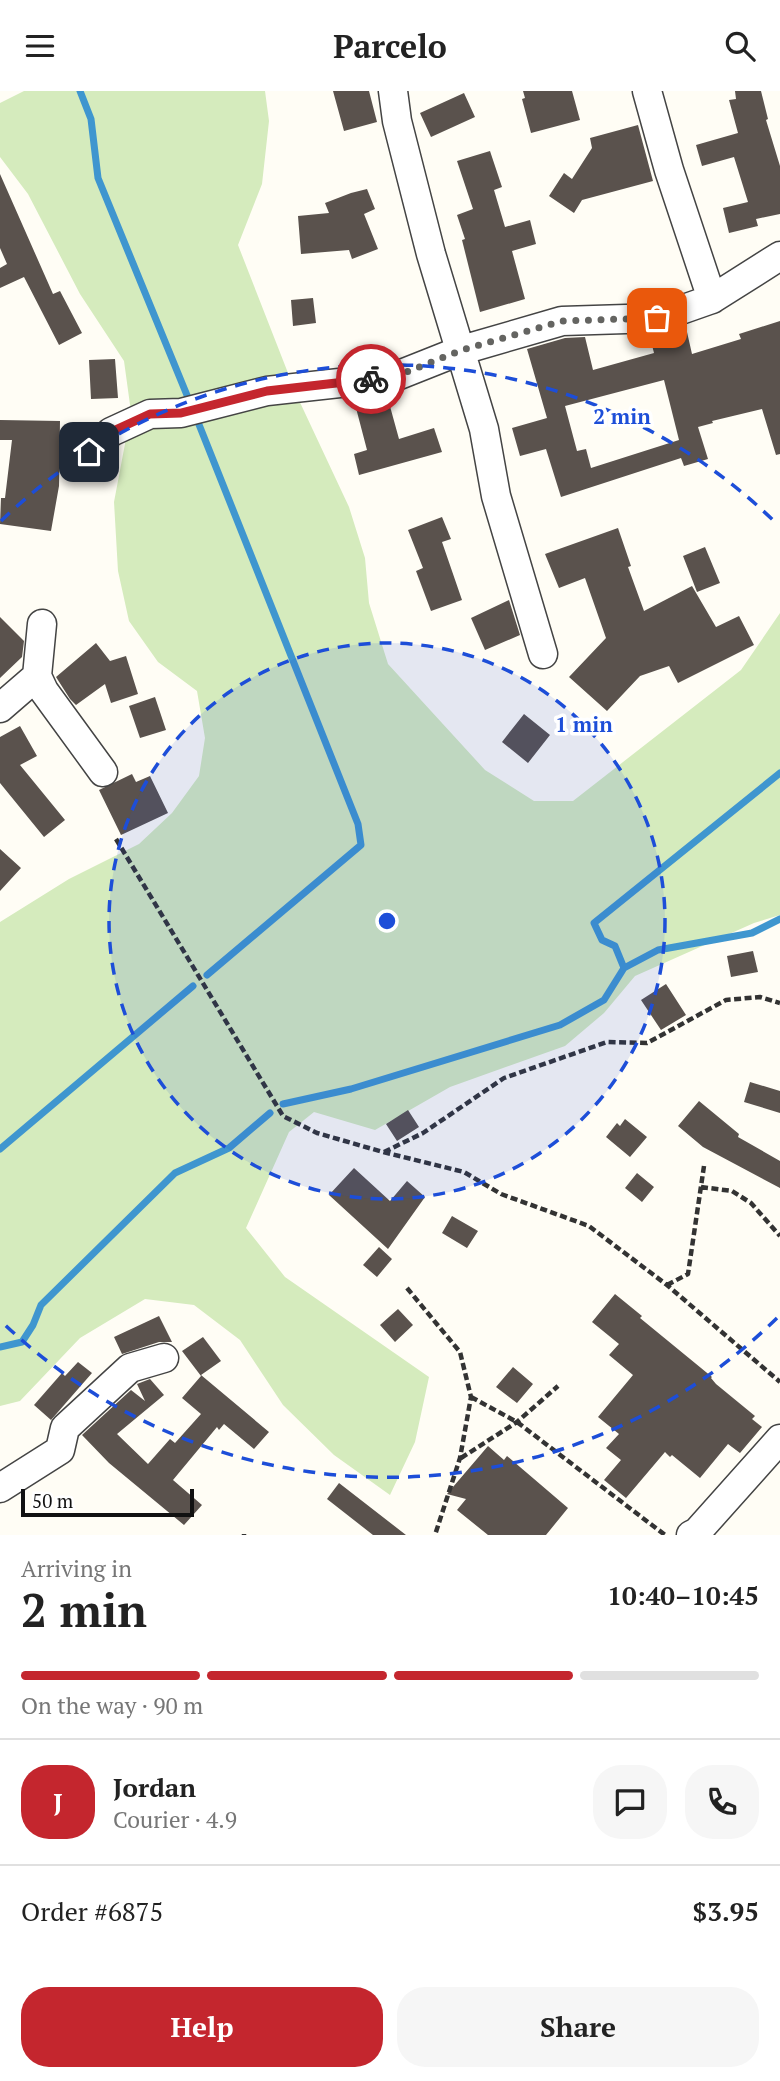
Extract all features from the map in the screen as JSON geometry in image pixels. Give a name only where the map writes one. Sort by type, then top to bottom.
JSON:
[{"type":"street","points":[[393,91],[397,121],[431,254],[462,350],[484,429],[496,496],[543,654]]},
{"type":"street","points":[[647,91],[669,170],[712,299]]},
{"type":"street","points":[[89,452],[111,432],[150,414],[192,410],[267,391],[394,377],[462,350],[562,321],[657,318],[712,299],[780,256]]},
{"type":"street","points":[[42,624],[37,676],[44,691],[103,772]]},
{"type":"street","points":[[0,708],[37,676]]},
{"type":"street","points":[[0,1488],[60,1450],[65,1428],[130,1368],[164,1358]]},
{"type":"street","points":[[696,1534],[780,1439]]},
{"type":"path","points":[[116,839],[284,1116],[317,1133],[464,1172],[501,1194],[589,1226],[667,1285],[780,1382]]},
{"type":"path","points":[[383,1152],[423,1133],[504,1078],[607,1042],[647,1043],[726,1000],[760,997],[780,1003]]},
{"type":"path","points":[[667,1285],[688,1274],[704,1166]]},
{"type":"path","points":[[701,1187],[732,1191],[751,1203],[780,1236]]},
{"type":"path","points":[[407,1288],[460,1352],[471,1397],[460,1458],[435,1535]]},
{"type":"path","points":[[460,1458],[516,1422],[558,1386]]},
{"type":"path","points":[[471,1397],[516,1422],[665,1535]]},
{"type":"green space","points":[[24,91],[265,91],[269,121],[262,184],[238,245],[297,396],[349,507],[365,558],[369,603],[388,664],[485,770],[534,801],[573,801],[741,670],[780,613],[780,915],[754,923],[635,976],[604,1013],[565,1046],[450,1087],[375,1130],[314,1112],[289,1132],[246,1228],[285,1277],[429,1377],[415,1442],[390,1495],[334,1455],[283,1405],[240,1340],[194,1305],[145,1299],[80,1338],[20,1401],[0,1406],[0,922],[69,879],[139,844],[172,813],[199,776],[205,738],[197,691],[158,662],[129,621],[118,571],[114,502],[131,412],[124,361],[80,294],[28,194],[0,157],[0,103]]},
{"type":"building","points":[[333,91],[369,91],[377,122],[344,131]]},
{"type":"building","points":[[523,91],[572,91],[580,120],[531,133],[522,99],[525,98]]},
{"type":"building","points":[[735,91],[761,91],[768,119],[766,120],[780,166],[780,214],[756,219],[758,226],[729,233],[723,208],[748,202],[734,157],[702,166],[696,145],[738,133],[729,100],[736,99]]},
{"type":"building","points":[[464,93],[475,117],[431,137],[420,113]]},
{"type":"building","points":[[638,125],[653,181],[582,200],[574,213],[549,196],[564,173],[572,179],[592,148],[590,138]]},
{"type":"building","points":[[490,151],[502,187],[494,190],[505,227],[530,220],[536,244],[512,251],[525,299],[480,312],[462,240],[465,239],[457,215],[473,209],[457,161]]},
{"type":"building","points":[[0,174],[53,294],[60,291],[82,333],[59,345],[24,277],[0,288],[0,268],[7,264],[0,248]]},
{"type":"building","points":[[367,189],[375,209],[364,214],[378,249],[352,259],[349,250],[301,254],[298,216],[329,213],[325,203]]},
{"type":"building","points":[[313,298],[316,323],[293,326],[291,300]]},
{"type":"building","points":[[780,321],[780,454],[776,455],[762,409],[698,427],[708,459],[684,466],[681,458],[561,497],[546,449],[520,456],[512,428],[547,418],[527,349],[565,338],[585,337],[593,370],[654,353],[651,341],[687,332],[692,354],[741,339],[739,334]],"holes":[[[664,380],[679,440],[591,468],[586,449],[577,451],[565,406]]]},
{"type":"building","points":[[356,349],[385,350],[385,361],[355,365]]},
{"type":"building","points":[[115,359],[118,398],[91,399],[89,360]]},
{"type":"building","points":[[388,399],[399,439],[434,428],[442,452],[359,475],[354,454],[367,450],[356,408]]},
{"type":"building","points":[[0,420],[60,421],[59,486],[51,531],[0,524],[1,498],[5,498],[12,440],[0,440]]},
{"type":"building","points":[[442,517],[451,539],[442,542],[462,600],[431,611],[416,571],[423,568],[408,530]]},
{"type":"building","points":[[618,528],[631,566],[628,567],[644,611],[692,586],[716,627],[739,616],[754,645],[678,683],[669,666],[640,676],[607,711],[569,677],[606,638],[585,578],[559,588],[545,554]]},
{"type":"building","points":[[705,547],[720,583],[697,592],[683,556]]},
{"type":"building","points":[[509,600],[520,635],[485,650],[471,618]]},
{"type":"building","points":[[0,617],[24,641],[22,657],[0,678]]},
{"type":"building","points":[[96,643],[110,661],[126,656],[138,694],[111,703],[105,684],[76,705],[70,699],[56,677]]},
{"type":"building","points":[[155,697],[166,730],[140,738],[129,706]]},
{"type":"building","points":[[524,714],[550,735],[528,763],[502,742]]},
{"type":"building","points":[[20,726],[37,756],[20,765],[65,820],[44,837],[0,783],[0,737]]},
{"type":"building","points":[[132,774],[136,782],[150,776],[168,813],[121,835],[99,790]]},
{"type":"building","points":[[0,849],[21,868],[0,891]]},
{"type":"building","points":[[753,951],[758,972],[731,977],[727,956]]},
{"type":"building","points":[[666,984],[686,1015],[661,1030],[641,1000]]},
{"type":"building","points":[[750,1082],[780,1091],[780,1113],[744,1102]]},
{"type":"building","points":[[699,1101],[739,1134],[738,1137],[780,1161],[780,1188],[703,1147],[678,1126]]},
{"type":"building","points":[[408,1110],[419,1127],[397,1141],[386,1124]]},
{"type":"building","points":[[625,1119],[647,1137],[630,1157],[606,1137],[617,1123],[620,1126]]},
{"type":"building","points":[[354,1168],[390,1201],[407,1181],[425,1197],[388,1249],[329,1195]]},
{"type":"building","points":[[637,1173],[654,1187],[642,1202],[625,1188]]},
{"type":"building","points":[[452,1216],[478,1231],[467,1248],[442,1233]]},
{"type":"building","points":[[379,1247],[392,1259],[377,1277],[363,1265]]},
{"type":"building","points":[[615,1294],[712,1377],[716,1384],[755,1416],[752,1419],[762,1427],[740,1453],[728,1444],[700,1478],[665,1452],[626,1498],[604,1480],[621,1460],[606,1448],[619,1434],[598,1417],[633,1375],[609,1355],[619,1344],[592,1322]]},
{"type":"building","points":[[398,1309],[413,1325],[395,1342],[380,1325]]},
{"type":"building","points":[[159,1316],[172,1342],[159,1342],[122,1354],[114,1337]]},
{"type":"building","points":[[203,1337],[221,1361],[201,1375],[269,1432],[254,1449],[224,1424],[219,1430],[217,1427],[173,1480],[202,1505],[184,1525],[109,1463],[82,1435],[131,1390],[145,1401],[137,1384],[150,1379],[164,1395],[117,1434],[148,1464],[170,1439],[175,1443],[201,1414],[182,1398],[201,1376],[182,1351]]},
{"type":"building","points":[[78,1362],[92,1373],[51,1420],[34,1405],[62,1373],[65,1376]]},
{"type":"building","points":[[513,1367],[533,1384],[517,1403],[496,1387]]},
{"type":"building","points":[[488,1446],[504,1460],[507,1456],[568,1508],[546,1535],[488,1535],[457,1510],[466,1499],[447,1494]]},
{"type":"building","points":[[339,1483],[406,1535],[373,1535],[327,1499]]},
{"type":"waterway","points":[[80,91],[91,119],[98,178],[191,405]]},
{"type":"waterway","points":[[196,417],[358,824],[361,845],[207,975]]},
{"type":"waterway","points":[[624,968],[615,946],[602,940],[594,923],[780,773]]},
{"type":"waterway","points":[[283,1104],[351,1089],[560,1025],[604,1000],[624,968],[658,950],[752,933],[780,919]]},
{"type":"waterway","points":[[0,1149],[193,986]]},
{"type":"waterway","points":[[0,1347],[22,1342],[41,1305],[175,1173],[229,1148],[270,1113]]},
{"type":"way so far","points":[[371,379],[394,377],[462,350],[562,321],[657,318]]},
{"type":"route","points":[[89,452],[111,432],[150,414],[181,413],[267,391],[371,379]]}]
